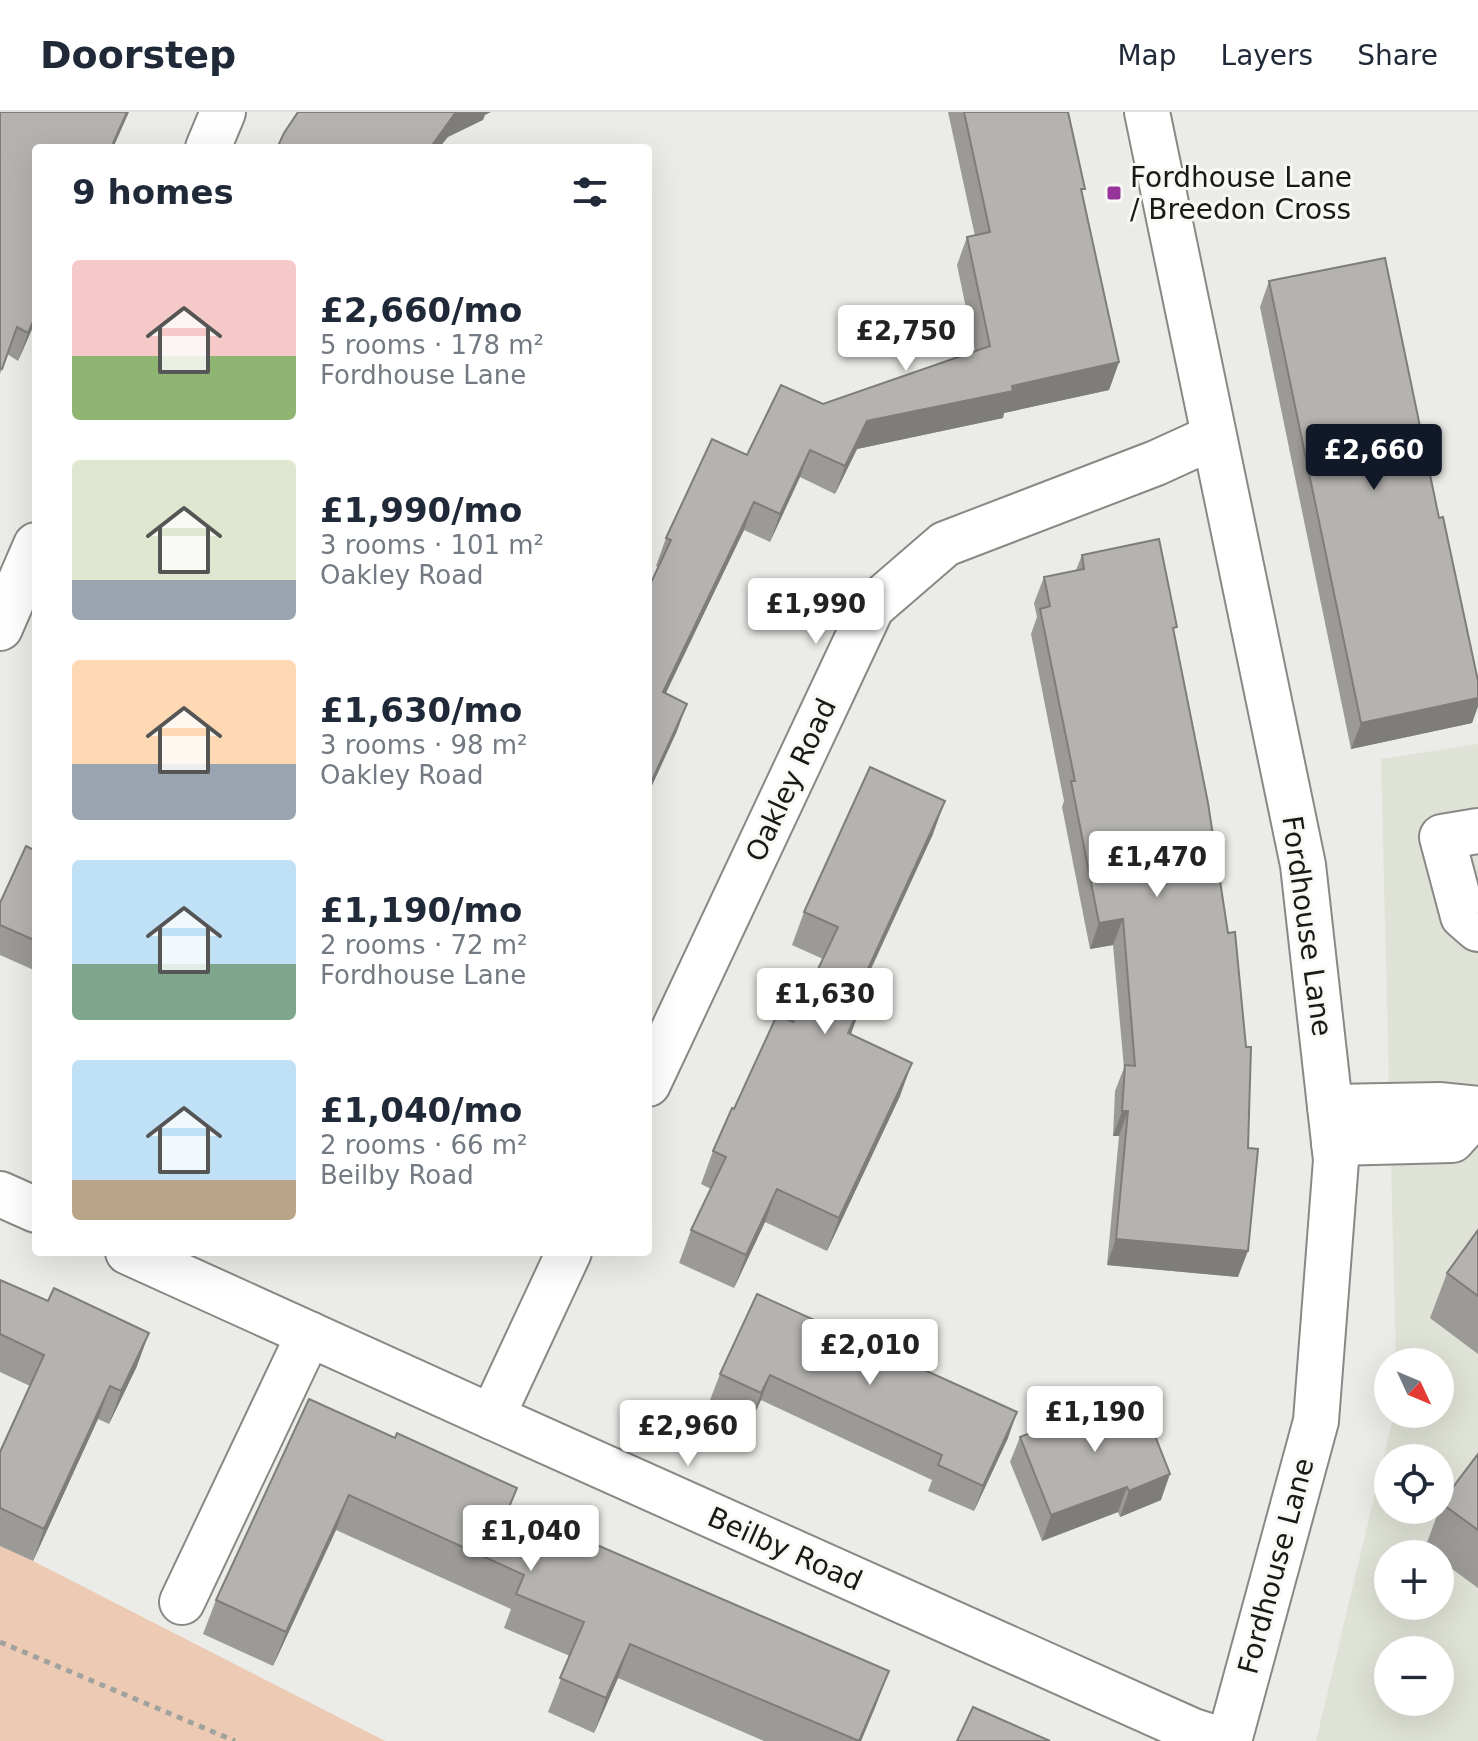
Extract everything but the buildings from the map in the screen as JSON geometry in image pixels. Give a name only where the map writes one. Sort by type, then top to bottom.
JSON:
[{"type":"street","points":[[210,144],[223,112]]},
{"type":"street","name":"Fordhouse Lane","points":[[1147,112],[1303,865],[1336,1160],[1316,1421],[1227,1741]]},
{"type":"street","name":"Oakley Road","points":[[652,1075],[872,607],[945,544],[1156,463],[1213,437]]},
{"type":"street","points":[[0,628],[32,554]]},
{"type":"street","points":[[1478,831],[1442,837],[1463,916],[1478,929]]},
{"type":"street","points":[[1332,1125],[1441,1105],[1478,1110]]},
{"type":"street","points":[[0,1194],[32,1208]]},
{"type":"street","name":"Beilby Road","points":[[137,1256],[1178,1724],[1227,1741]]},
{"type":"street","points":[[492,1417],[567,1256]]},
{"type":"street","points":[[182,1602],[309,1334]]},
{"type":"path","points":[[0,1642],[235,1741]]},
{"type":"shaded area","points":[[1478,744],[1478,1741],[1316,1741],[1374,1498],[1374,1524],[1454,1524],[1454,1444],[1387,1444],[1391,1428],[1454,1428],[1454,1348],[1396,1348],[1381,759]]},
{"type":"shaded area","points":[[0,1546],[33,1561],[385,1741],[0,1741]]},
{"type":"place","name":"Fordhouse Lane / Breedon Cross","points":[[1114,193]]}]
